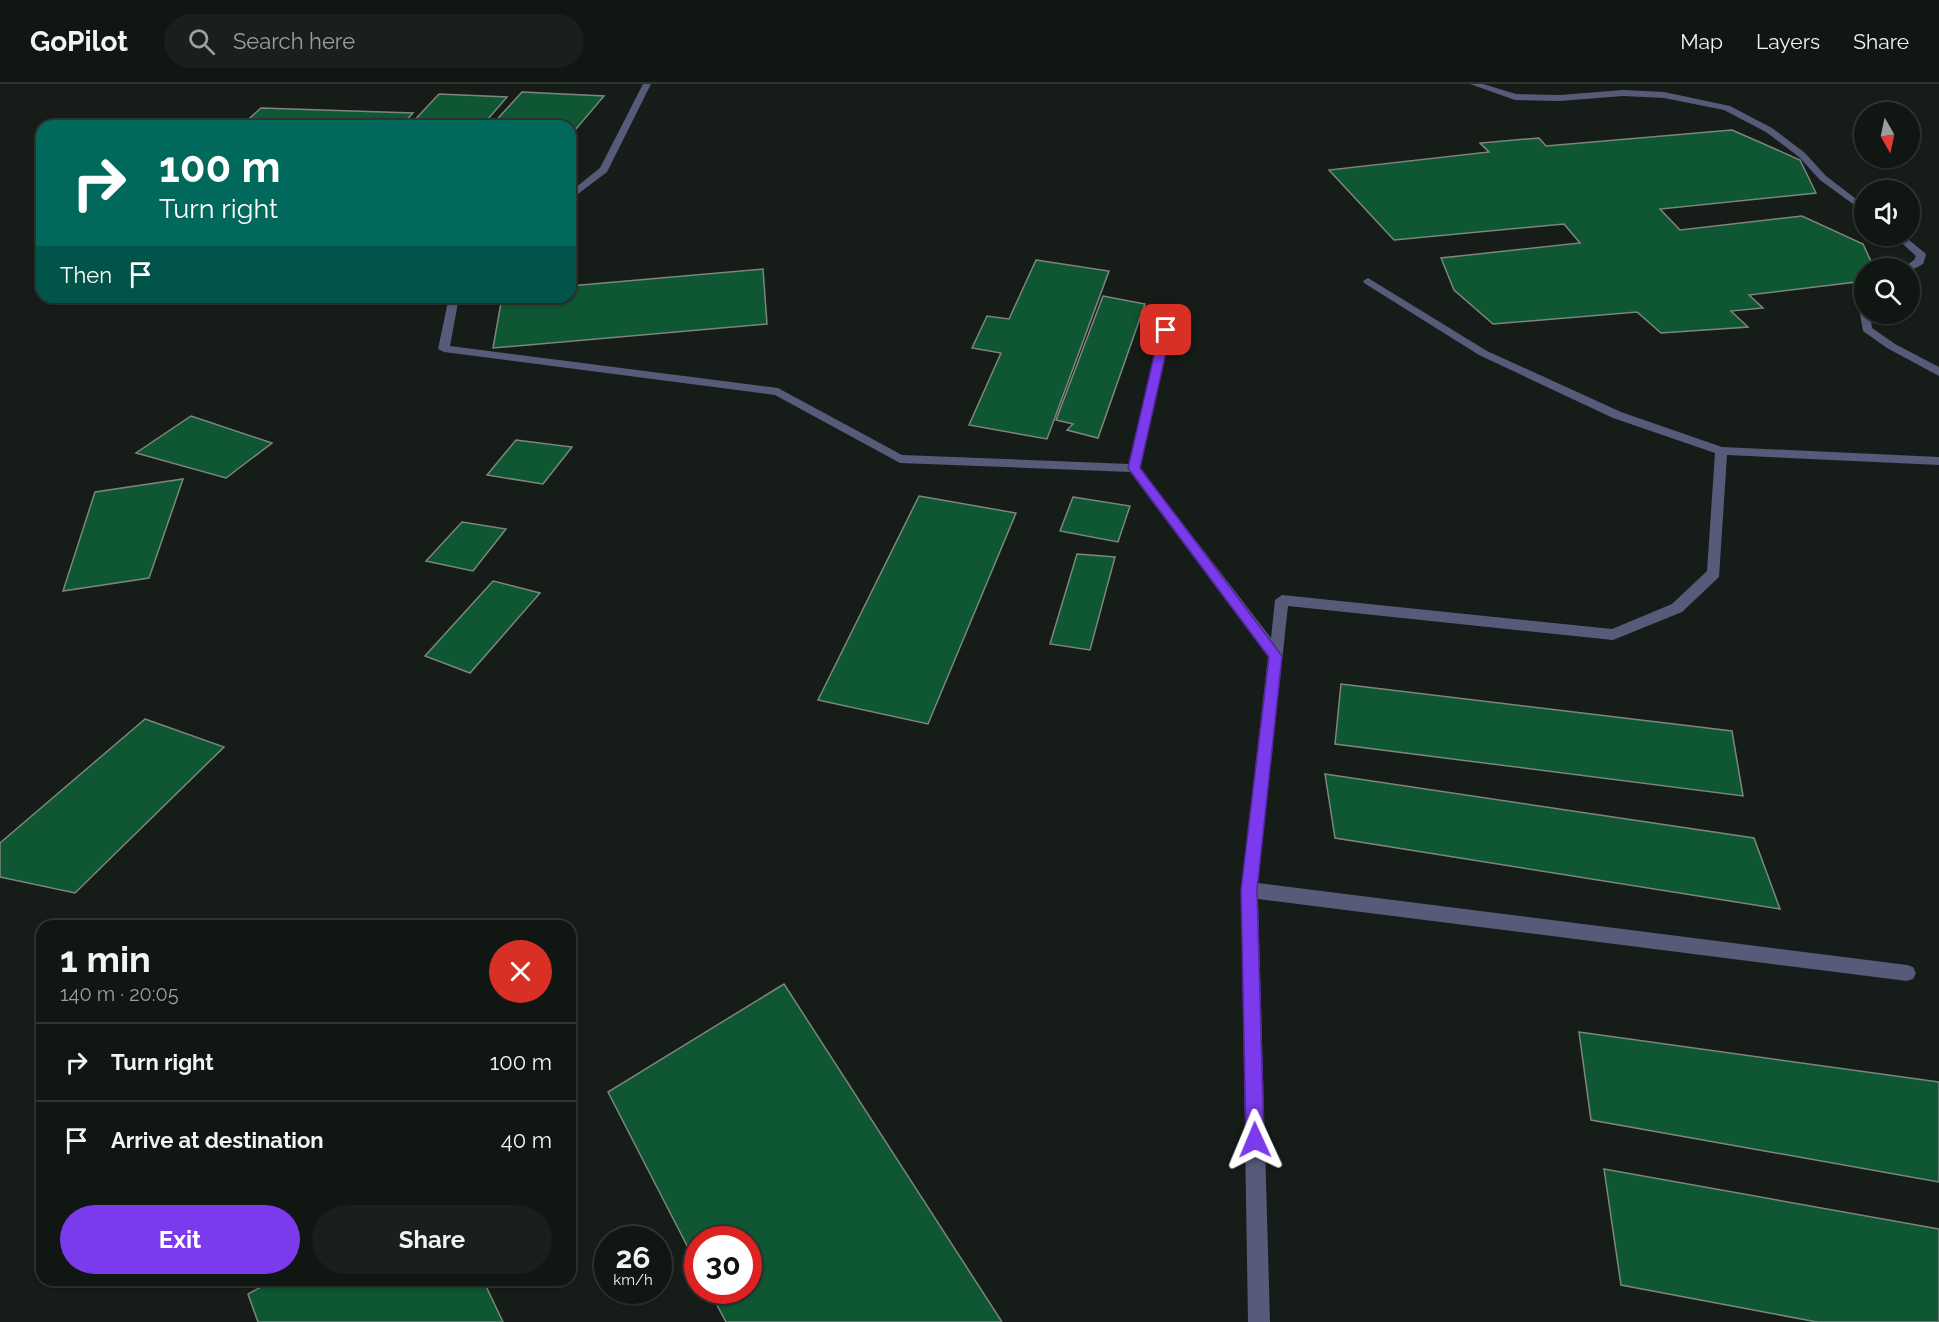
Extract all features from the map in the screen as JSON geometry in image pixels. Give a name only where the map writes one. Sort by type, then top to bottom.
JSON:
[{"type":"street","points":[[576,192],[604,170],[647,84]]},
{"type":"street","points":[[1473,84],[1515,97],[1560,98],[1623,93],[1664,95],[1727,108],[1768,130],[1803,155],[1823,178],[1854,201]]},
{"type":"street","points":[[1911,246],[1921,255],[1920,258]]},
{"type":"street","points":[[1368,281],[1483,353],[1617,415],[1721,451],[1939,460]]},
{"type":"street","points":[[453,303],[444,349],[778,392],[900,459],[1134,468]]},
{"type":"street","points":[[1134,468],[1171,308]]},
{"type":"street","points":[[1866,324],[1867,329],[1891,346],[1939,372]]},
{"type":"street","points":[[1259,1322],[1249,890],[1282,600],[1613,635],[1677,608],[1714,573],[1721,451]]},
{"type":"street","points":[[1134,468],[1276,656]]},
{"type":"street","points":[[1249,890],[1907,973]]},
{"type":"building","points":[[522,92],[604,96],[576,129],[576,120],[496,120]]},
{"type":"building","points":[[439,94],[507,97],[487,120],[415,120]]},
{"type":"building","points":[[261,108],[413,113],[407,120],[248,120]]},
{"type":"building","points":[[1732,130],[1800,160],[1816,193],[1660,209],[1680,230],[1802,216],[1854,240],[1854,246],[1864,246],[1869,258],[1854,258],[1854,282],[1749,295],[1763,308],[1731,311],[1748,327],[1661,333],[1637,312],[1493,324],[1454,290],[1441,258],[1580,243],[1564,224],[1394,240],[1329,170],[1489,152],[1480,143],[1539,138],[1546,146]]},
{"type":"building","points":[[1036,260],[1109,271],[1047,439],[969,425],[1001,353],[972,348],[987,316],[1009,319]]},
{"type":"building","points":[[763,269],[767,324],[493,348],[501,303],[576,303],[576,285]]},
{"type":"building","points":[[1103,296],[1145,304],[1098,438],[1067,430],[1073,424],[1056,420]]},
{"type":"building","points":[[191,416],[272,443],[226,478],[136,453]]},
{"type":"building","points":[[516,440],[572,447],[543,484],[487,475]]},
{"type":"building","points":[[183,479],[149,578],[63,591],[95,492]]},
{"type":"building","points":[[919,496],[1016,513],[928,724],[818,700]]},
{"type":"building","points":[[1073,497],[1130,506],[1118,542],[1060,531]]},
{"type":"building","points":[[462,522],[506,529],[473,571],[426,561]]},
{"type":"building","points":[[1077,554],[1115,557],[1090,650],[1050,644]]},
{"type":"building","points":[[493,581],[540,593],[470,673],[425,656]]},
{"type":"building","points":[[1341,684],[1732,731],[1743,796],[1335,744]]},
{"type":"building","points":[[145,719],[224,747],[75,893],[0,877],[0,843]]},
{"type":"building","points":[[1325,774],[1754,838],[1780,909],[1335,838]]},
{"type":"building","points":[[784,984],[1002,1322],[726,1322],[716,1304],[762,1304],[762,1226],[684,1226],[684,1240],[608,1092]]},
{"type":"building","points":[[1579,1032],[1939,1082],[1939,1182],[1591,1120]]},
{"type":"building","points":[[1604,1169],[1939,1229],[1939,1322],[1817,1322],[1621,1285]]},
{"type":"building","points":[[263,1286],[486,1286],[503,1322],[258,1322],[248,1294]]},
{"type":"route","points":[[1166,330],[1134,468],[1276,656],[1249,890],[1255,1140]]}]
